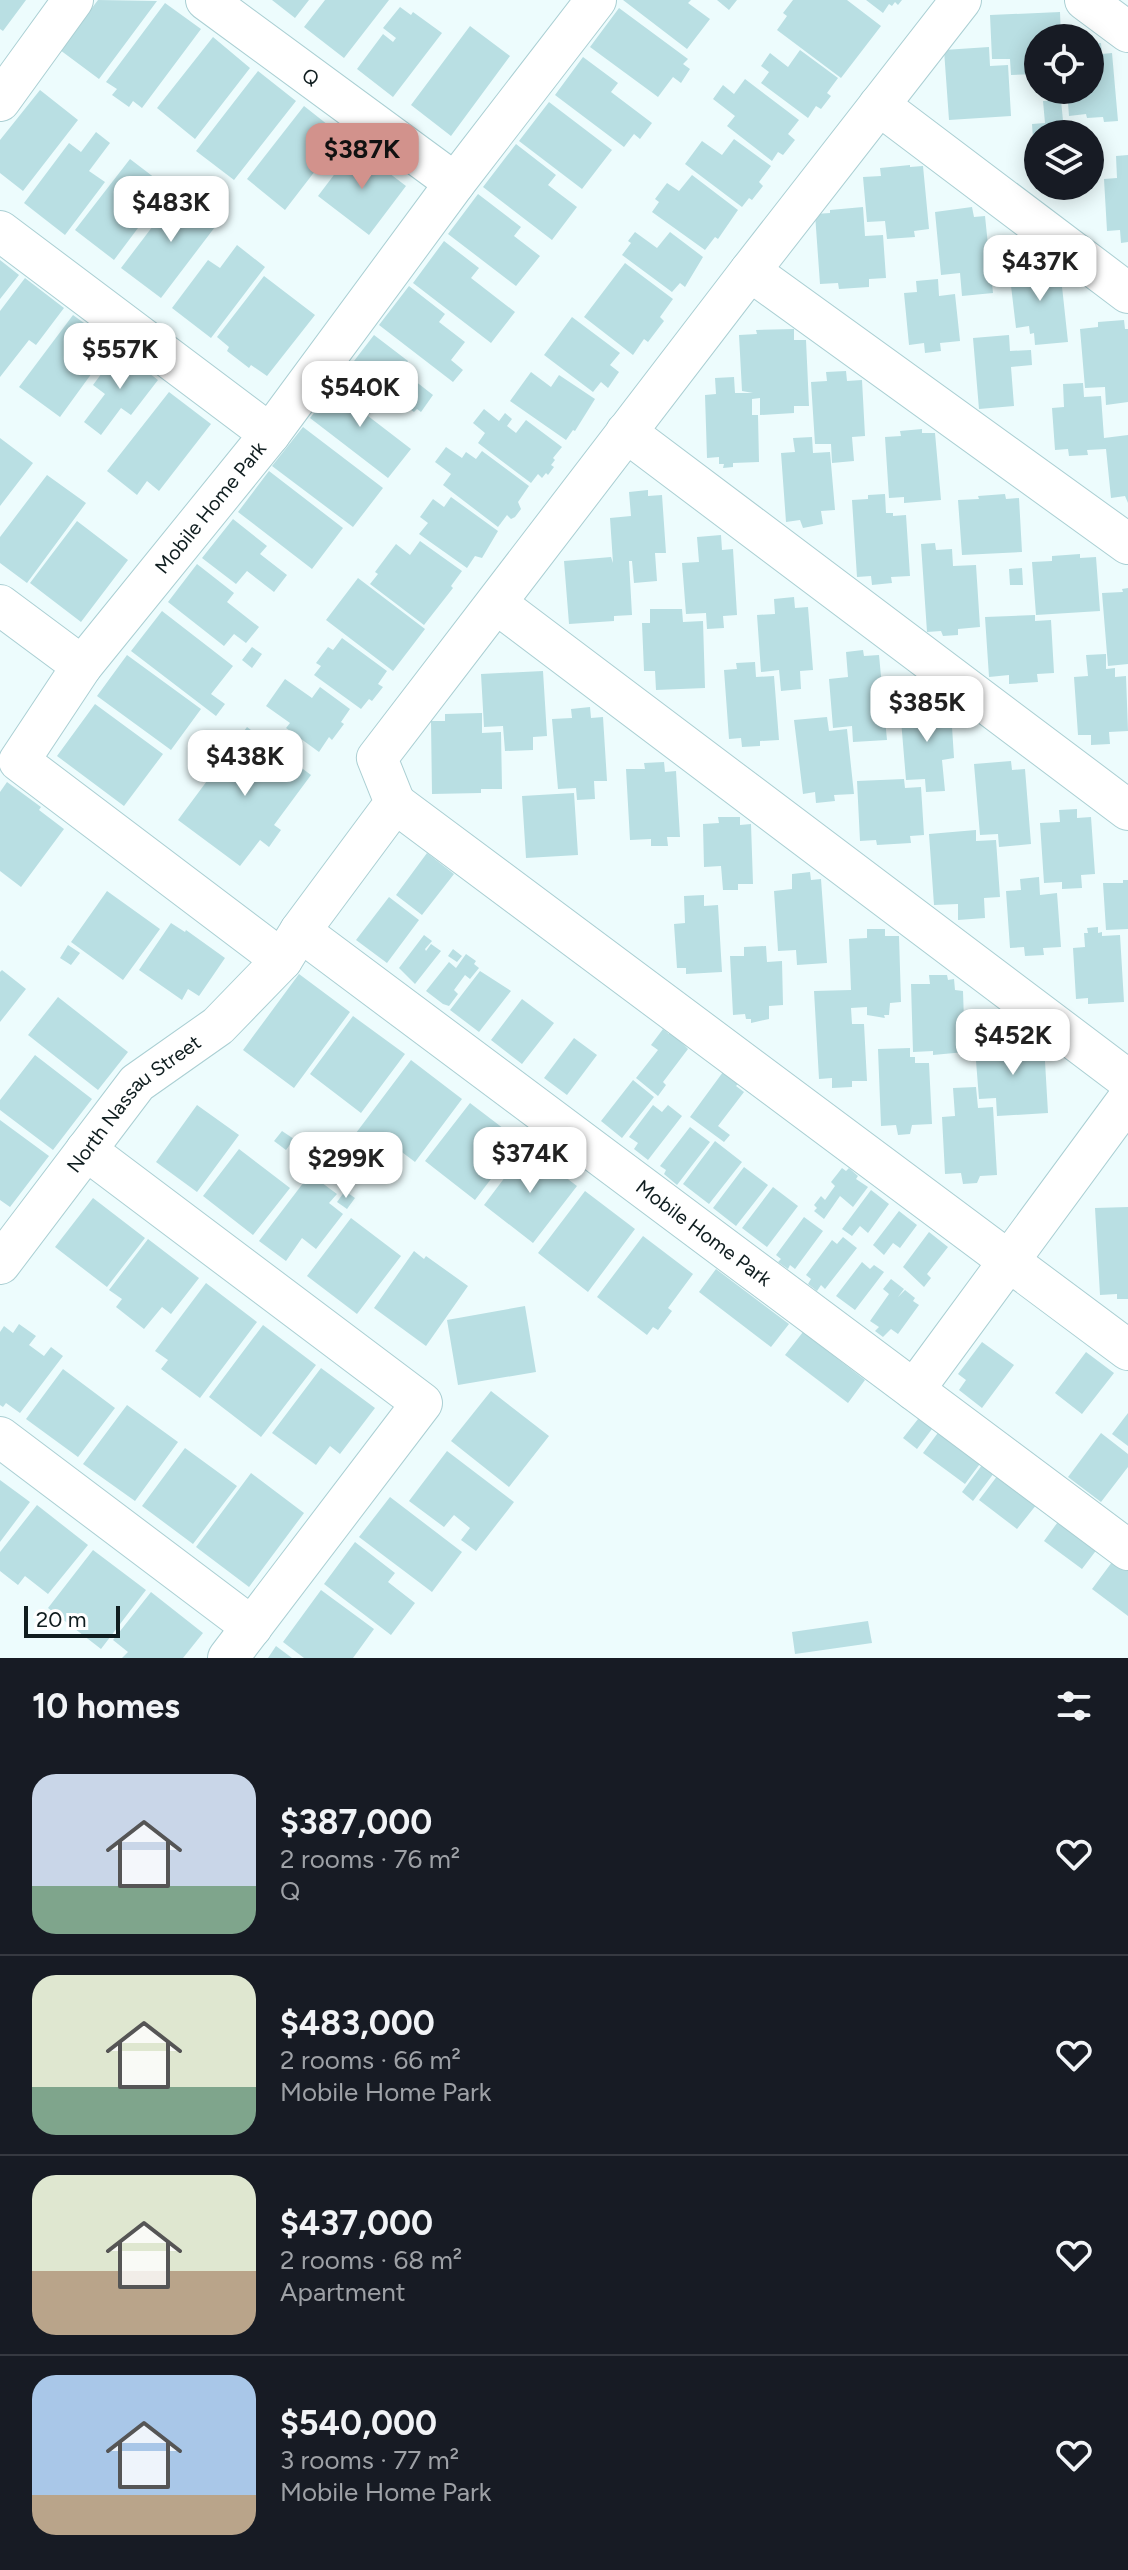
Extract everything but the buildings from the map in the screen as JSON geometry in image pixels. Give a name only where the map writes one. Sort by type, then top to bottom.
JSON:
[{"type":"street","points":[[0,101],[73,0]]},
{"type":"street","name":"Q","points":[[206,0],[455,183]]},
{"type":"street","name":"Mobile Home Park","points":[[596,0],[455,183],[270,434],[82,666],[19,761],[291,945],[914,1390],[1128,1550]]},
{"type":"street","points":[[961,0],[377,758],[395,803],[1128,1350]]},
{"type":"street","points":[[1085,0],[1128,32]]},
{"type":"street","points":[[879,105],[1128,293]]},
{"type":"street","points":[[0,231],[270,434]]},
{"type":"street","points":[[750,271],[1128,544]]},
{"type":"street","points":[[626,432],[1128,810]]},
{"type":"street","points":[[497,604],[1128,1080]]},
{"type":"street","points":[[0,605],[82,666]]},
{"type":"street","name":"North Nassau Street","points":[[0,1264],[137,1083],[218,1026],[291,945],[395,803]]},
{"type":"street","points":[[914,1390],[1128,1099]]},
{"type":"street","points":[[86,1150],[422,1403],[228,1658]]},
{"type":"street","points":[[0,1437],[252,1627]]}]
